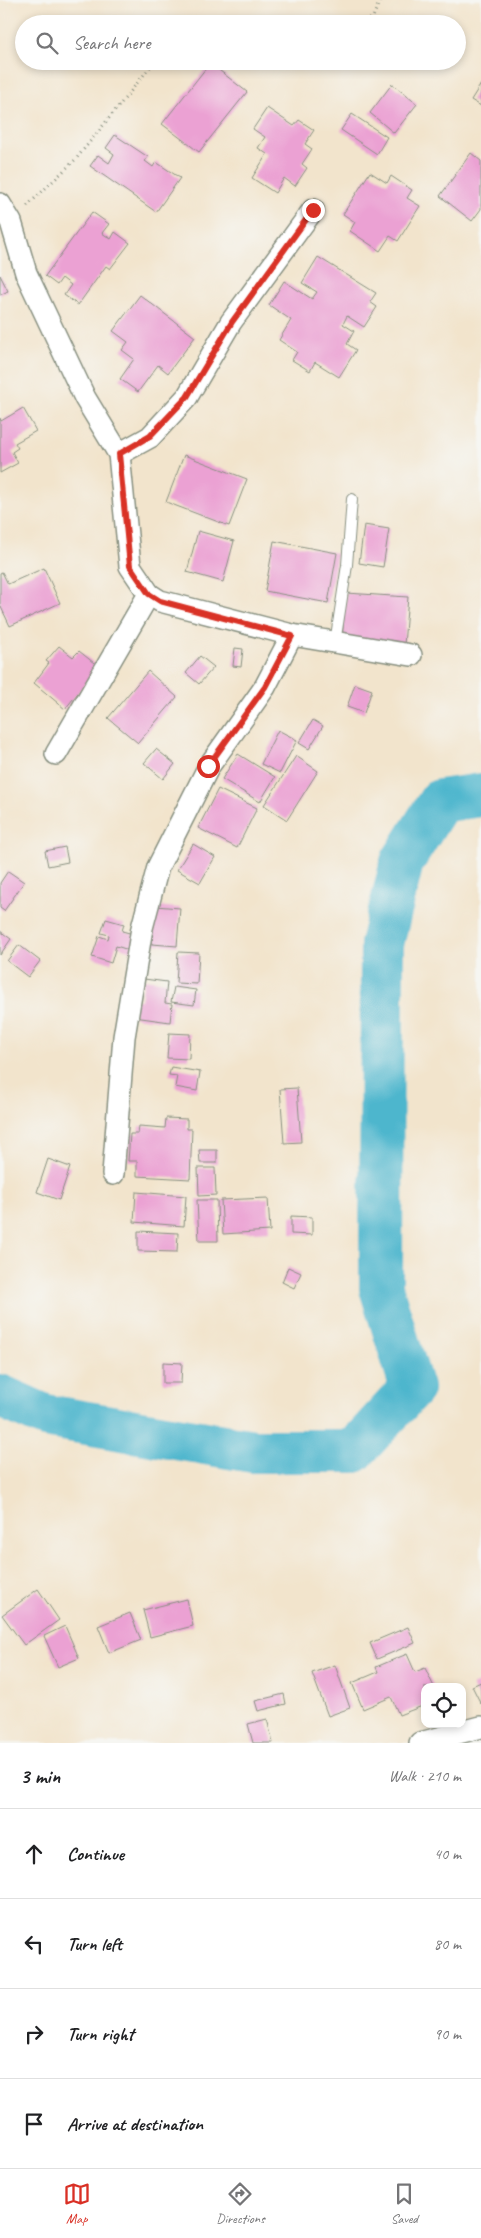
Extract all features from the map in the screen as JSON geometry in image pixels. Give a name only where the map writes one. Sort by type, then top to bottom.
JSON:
[{"type":"street","points":[[119,454],[150,436],[187,397],[232,322],[313,210]]},
{"type":"street","points":[[5,213],[26,273],[85,398],[119,454],[130,566],[149,594],[160,601],[177,606],[292,636],[411,655]]},
{"type":"street","points":[[56,754],[149,594]]},
{"type":"street","points":[[113,1174],[124,1037],[142,928],[158,867],[208,766],[265,687],[292,636]]},
{"type":"street","points":[[420,1743],[481,1727]]},
{"type":"lane","points":[[336,643],[347,564],[352,499]]},
{"type":"path","points":[[374,15],[380,0]]},
{"type":"path","points":[[5,213],[76,159],[148,70]]},
{"type":"building","points":[[204,70],[219,70],[247,92],[199,152],[162,124]]},
{"type":"building","points":[[392,84],[417,104],[394,133],[370,113]]},
{"type":"building","points":[[481,84],[481,106],[471,100]]},
{"type":"building","points":[[267,108],[294,126],[299,120],[314,130],[305,144],[312,149],[302,164],[307,168],[295,186],[284,178],[275,193],[252,178],[267,154],[258,148],[265,137],[253,129]]},
{"type":"building","points":[[352,114],[387,137],[377,154],[341,130]]},
{"type":"building","points":[[115,135],[148,157],[145,161],[153,167],[156,162],[180,178],[156,212],[90,166],[98,155],[109,163],[114,154],[106,148]]},
{"type":"building","points":[[471,153],[481,161],[481,209],[472,221],[440,196]]},
{"type":"building","points":[[370,172],[387,183],[391,176],[412,190],[407,198],[420,206],[398,241],[390,236],[380,251],[350,231],[355,222],[343,214]]},
{"type":"building","points":[[92,212],[109,224],[102,233],[111,239],[115,232],[130,243],[110,269],[106,266],[78,305],[64,295],[71,285],[62,278],[57,285],[45,276]]},
{"type":"building","points":[[318,257],[376,293],[370,302],[377,307],[364,327],[347,316],[343,324],[354,331],[347,344],[356,350],[339,377],[315,362],[310,371],[292,360],[297,352],[279,340],[291,320],[269,305],[284,281],[312,299],[317,292],[302,283]]},
{"type":"building","points":[[0,275],[8,291],[0,295]]},
{"type":"building","points":[[140,295],[195,337],[168,373],[158,365],[138,392],[120,379],[134,359],[122,350],[128,342],[113,331]]},
{"type":"building","points":[[23,408],[36,431],[15,443],[18,448],[12,452],[18,463],[0,473],[0,418],[1,421]]},
{"type":"building","points":[[184,455],[247,479],[229,526],[166,502]]},
{"type":"building","points":[[364,525],[389,529],[383,567],[359,563]]},
{"type":"building","points":[[198,531],[234,541],[223,582],[187,572]]},
{"type":"building","points":[[274,541],[337,553],[328,603],[265,591]]},
{"type":"building","points":[[44,568],[60,603],[10,626],[0,605],[0,573],[2,572],[8,584]]},
{"type":"building","points":[[346,593],[408,597],[404,645],[342,640]]},
{"type":"building","points":[[59,646],[73,657],[79,651],[99,667],[65,709],[34,683],[49,663],[46,661]]},
{"type":"building","points":[[235,648],[243,649],[241,667],[233,666]]},
{"type":"building","points":[[200,656],[214,667],[199,684],[186,673]]},
{"type":"building","points":[[148,671],[177,697],[138,743],[108,718]]},
{"type":"building","points":[[355,684],[372,690],[364,713],[347,707]]},
{"type":"building","points":[[313,720],[323,726],[309,749],[299,743]]},
{"type":"building","points":[[278,730],[297,740],[280,773],[261,764]]},
{"type":"building","points":[[156,749],[175,764],[163,779],[144,763]]},
{"type":"building","points":[[238,754],[275,777],[260,802],[222,779]]},
{"type":"building","points":[[296,756],[318,771],[287,820],[264,805]]},
{"type":"building","points":[[218,789],[257,808],[237,848],[198,828]]},
{"type":"building","points":[[193,844],[215,857],[200,883],[177,870]]},
{"type":"building","points":[[65,847],[68,862],[48,866],[45,851]]},
{"type":"building","points":[[8,871],[24,882],[4,911],[0,908],[0,883]]},
{"type":"building","points":[[155,906],[180,908],[177,946],[152,944]]},
{"type":"building","points":[[106,919],[124,924],[122,931],[137,935],[132,951],[116,946],[111,963],[92,957],[99,936],[108,939],[109,935],[101,933]]},
{"type":"building","points":[[0,931],[11,939],[0,955]]},
{"type":"building","points":[[19,945],[40,961],[28,977],[7,961]]},
{"type":"building","points":[[178,952],[199,953],[197,984],[176,983]]},
{"type":"building","points":[[144,979],[167,982],[165,1003],[172,1004],[170,1022],[134,1017],[136,1000],[141,1000]]},
{"type":"building","points":[[174,987],[196,990],[194,1005],[171,1002]]},
{"type":"building","points":[[169,1033],[190,1034],[189,1059],[167,1058]]},
{"type":"building","points":[[171,1067],[200,1072],[197,1091],[175,1087],[177,1076],[169,1075]]},
{"type":"building","points":[[297,1088],[301,1142],[284,1143],[280,1089]]},
{"type":"building","points":[[166,1118],[187,1119],[187,1129],[192,1129],[190,1179],[137,1176],[137,1161],[128,1161],[130,1134],[138,1134],[139,1126],[165,1128]]},
{"type":"building","points":[[199,1150],[217,1150],[217,1163],[200,1163]]},
{"type":"building","points":[[48,1159],[70,1167],[59,1200],[37,1192]]},
{"type":"building","points":[[198,1168],[215,1168],[216,1195],[199,1196]]},
{"type":"building","points":[[136,1192],[186,1196],[184,1226],[134,1222]]},
{"type":"building","points":[[268,1198],[270,1231],[223,1234],[221,1200]]},
{"type":"building","points":[[197,1200],[217,1200],[218,1241],[199,1241]]},
{"type":"building","points":[[291,1216],[312,1217],[312,1235],[291,1234]]},
{"type":"building","points":[[138,1231],[178,1233],[177,1252],[138,1251]]},
{"type":"building","points":[[288,1267],[301,1273],[294,1288],[282,1282]]},
{"type":"building","points":[[163,1362],[182,1363],[181,1383],[163,1383]]},
{"type":"building","points":[[38,1589],[59,1620],[24,1645],[2,1615]]},
{"type":"building","points":[[187,1599],[193,1626],[150,1637],[143,1610]]},
{"type":"building","points":[[130,1613],[141,1640],[109,1653],[98,1626]]},
{"type":"building","points":[[65,1626],[79,1658],[58,1667],[44,1636]]},
{"type":"building","points":[[408,1627],[415,1643],[377,1659],[370,1643]]},
{"type":"building","points":[[407,1654],[415,1672],[425,1668],[432,1683],[421,1683],[421,1707],[399,1715],[391,1697],[363,1709],[352,1683],[378,1672],[376,1667]]},
{"type":"building","points":[[335,1665],[350,1708],[328,1716],[312,1673]]},
{"type":"building","points":[[481,1682],[481,1704],[472,1686]]},
{"type":"building","points":[[284,1694],[286,1704],[258,1711],[255,1701]]},
{"type":"building","points":[[267,1719],[273,1743],[253,1743],[248,1724]]},
{"type":"waterway","points":[[0,1396],[45,1416],[253,1451],[354,1451],[412,1388],[381,1288],[382,944],[402,862],[440,801],[481,795]]},
{"type":"route","points":[[208,766],[265,687],[292,636],[160,601],[149,594],[130,566],[119,454],[150,436],[187,397],[232,322],[313,210]]}]
